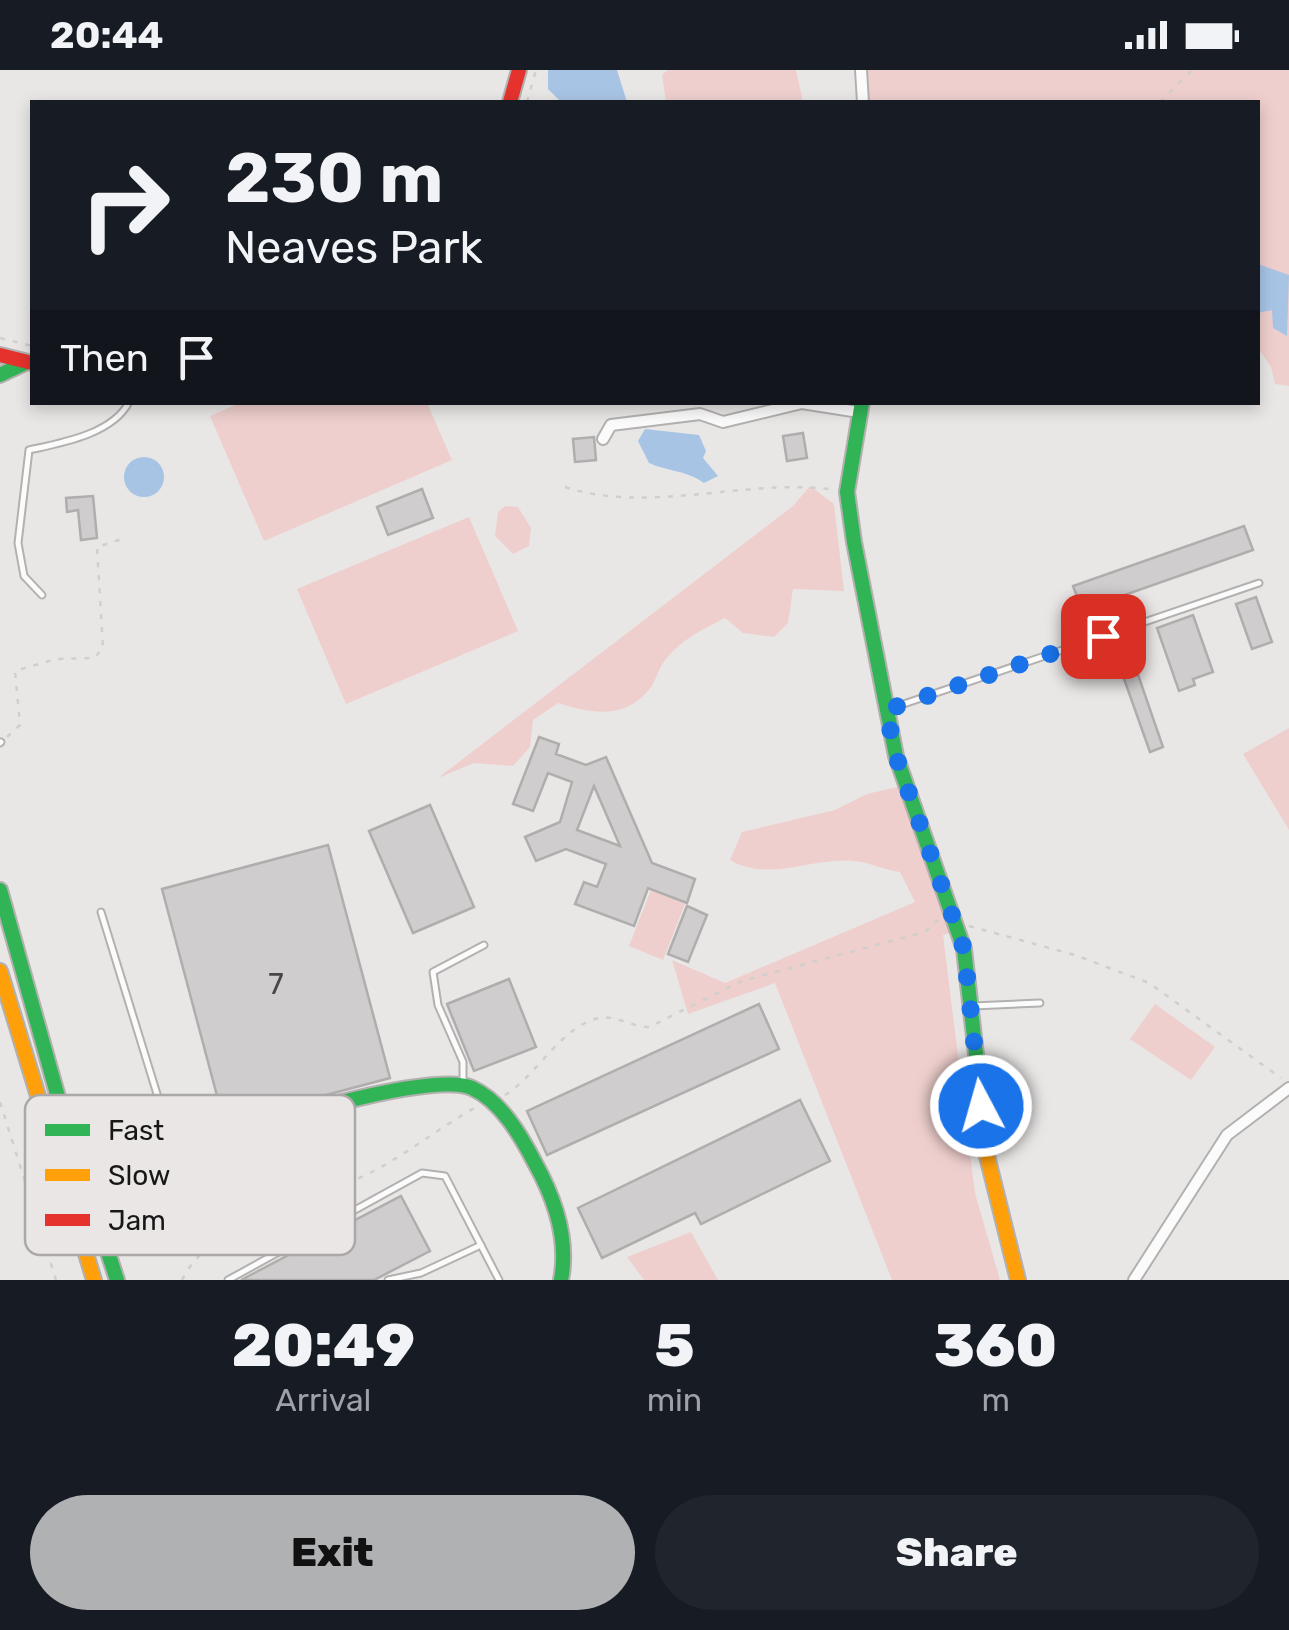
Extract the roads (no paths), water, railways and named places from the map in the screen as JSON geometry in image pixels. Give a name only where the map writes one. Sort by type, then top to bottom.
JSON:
[{"type":"street","points":[[510,100],[518,70]]},
{"type":"street","points":[[860,70],[862,100]]},
{"type":"street","points":[[0,356],[29,363]]},
{"type":"street","points":[[0,375],[29,363]]},
{"type":"street","points":[[603,439],[611,425],[643,419],[700,414],[724,422],[790,405]]},
{"type":"street","points":[[861,407],[847,492],[886,710],[896,756],[964,949],[986,1156],[1018,1280]]},
{"type":"street","points":[[0,890],[57,1095]]},
{"type":"street","points":[[0,971],[38,1095]]},
{"type":"street","points":[[355,1102],[415,1086],[462,1085],[497,1104],[512,1123],[562,1223],[567,1266],[561,1280]]},
{"type":"street","points":[[1134,1280],[1228,1136],[1289,1088]]},
{"type":"street","points":[[86,1255],[94,1280]]},
{"type":"street","points":[[109,1255],[117,1280]]},
{"type":"lane","points":[[42,595],[24,576],[18,543],[29,450],[68,442],[120,417],[127,405]]},
{"type":"lane","points":[[886,710],[1259,582]]},
{"type":"lane","points":[[101,912],[157,1095]]},
{"type":"lane","points":[[462,1085],[463,1062],[438,1006],[433,972],[484,945]]},
{"type":"lane","points":[[970,1006],[1040,1004]]},
{"type":"lane","points":[[355,1210],[422,1173],[444,1176],[499,1280]]},
{"type":"lane","points":[[388,1280],[421,1274],[480,1244]]},
{"type":"lane","points":[[228,1280],[273,1255]]},
{"type":"water","points":[[548,70],[617,70],[626,100],[559,100],[548,89]]},
{"type":"water","points":[[1260,265],[1289,275],[1287,336],[1273,328],[1272,310],[1260,313]]},
{"type":"water","points":[[645,429],[699,435],[706,451],[703,458],[718,476],[704,483],[649,463],[638,441]]},
{"type":"water","points":[[144,457],[158,463],[164,477],[158,491],[144,497],[130,491],[124,477],[130,463]]}]
